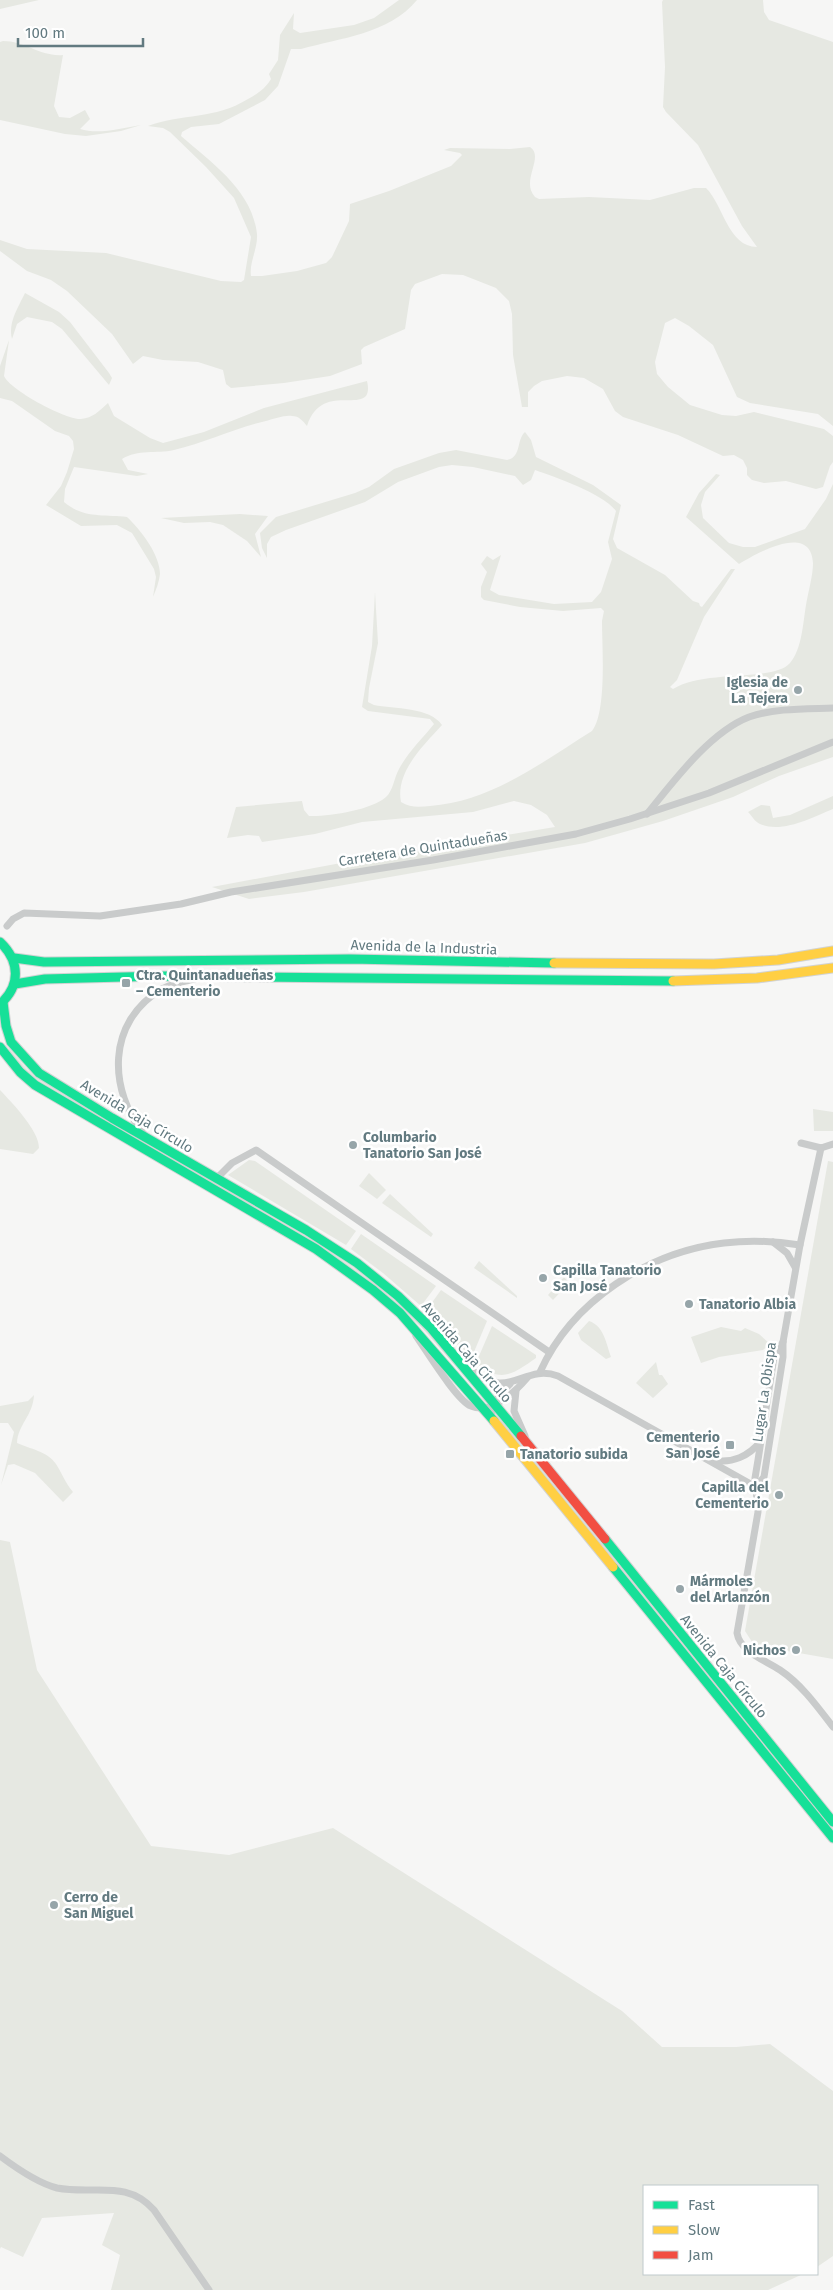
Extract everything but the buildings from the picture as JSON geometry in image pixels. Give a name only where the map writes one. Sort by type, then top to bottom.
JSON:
[{"type":"main road","points":[[0,942],[14,958],[17,967],[15,984],[2,1003]]},
{"type":"main road","name":"Avenida de la Industria","points":[[14,958],[44,962],[350,959],[625,965],[760,961],[833,951]]},
{"type":"main road","points":[[15,984],[45,979],[278,976],[649,982],[757,978],[833,968]]},
{"type":"main road","name":"Avenida Caja Círculo","points":[[2,1003],[7,1038],[31,1065],[44,1076],[216,1179],[306,1230],[357,1263],[398,1296],[443,1341],[833,1822]]},
{"type":"main road","name":"Avenida Caja Círculo","points":[[0,1048],[20,1072],[35,1085],[316,1249],[359,1279],[400,1312],[440,1355],[483,1407],[833,1838]]},
{"type":"street","points":[[646,814],[686,768],[729,727],[749,717],[768,712],[833,708]]},
{"type":"street","name":"Carretera de Quintadueñas","points":[[7,926],[13,919],[24,913],[86,917],[180,904],[231,892],[538,842],[594,830],[716,790],[833,742]]},
{"type":"street","points":[[147,1138],[130,1114],[118,1077],[118,1058],[123,1036],[136,1011],[149,998],[163,989],[183,981],[201,978],[278,976]]},
{"type":"street","points":[[801,1144],[821,1148],[833,1144]]},
{"type":"street","name":"Lugar La Obispa","points":[[821,1148],[800,1245],[783,1342],[783,1357],[764,1477],[756,1487],[758,1512],[737,1633],[742,1646],[780,1670],[800,1686],[833,1726]]},
{"type":"street","points":[[216,1179],[232,1163],[256,1150],[549,1352]]},
{"type":"street","points":[[540,1372],[549,1352],[600,1294],[648,1267],[704,1246],[745,1242],[773,1242],[800,1245]]},
{"type":"street","points":[[773,1242],[787,1253],[796,1269]]},
{"type":"street","points":[[443,1341],[476,1374],[490,1381],[510,1384]]},
{"type":"street","points":[[756,1487],[755,1478],[774,1357],[783,1342]]},
{"type":"street","points":[[490,1416],[499,1395],[510,1384],[540,1372],[548,1372],[567,1380],[756,1487]]},
{"type":"street","points":[[483,1407],[505,1400],[528,1376]]},
{"type":"street","points":[[516,1390],[514,1411],[529,1445]]},
{"type":"street","points":[[708,1459],[728,1461],[736,1459],[749,1452],[761,1440]]},
{"type":"street","points":[[0,2156],[26,2174],[54,2187],[81,2191],[121,2190],[133,2192],[145,2199],[208,2290]]},
{"type":"shaded area","points":[[0,0],[39,0],[0,9]]},
{"type":"shaded area","points":[[399,0],[417,0],[406,11],[378,28],[347,38],[301,49],[291,49],[278,86],[265,100],[219,124],[191,127],[182,132],[181,136],[229,179],[239,191],[254,218],[257,234],[251,276],[297,271],[326,263],[332,257],[349,221],[350,204],[389,191],[451,166],[462,155],[444,150],[450,148],[510,149],[530,147],[534,151],[535,157],[530,184],[531,191],[539,199],[589,197],[650,200],[694,188],[706,188],[739,240],[747,245],[757,247],[742,226],[698,145],[663,107],[665,67],[662,2],[663,0],[763,0],[764,12],[769,20],[833,42],[833,426],[818,414],[750,403],[737,397],[713,345],[689,326],[675,318],[665,323],[655,362],[657,374],[668,387],[690,405],[722,415],[736,416],[754,412],[824,429],[833,436],[833,462],[823,487],[816,489],[786,481],[764,483],[752,480],[747,475],[747,468],[743,460],[734,455],[723,456],[678,435],[623,417],[615,411],[603,389],[584,378],[567,376],[542,381],[528,392],[528,407],[522,407],[513,355],[512,314],[509,301],[496,288],[463,275],[442,274],[415,284],[411,290],[405,329],[364,347],[361,350],[362,364],[330,376],[231,388],[226,384],[223,370],[198,362],[163,360],[143,356],[133,364],[112,334],[67,291],[51,280],[27,271],[0,251],[0,240],[27,249],[106,253],[221,281],[241,282],[244,280],[251,237],[234,198],[170,132],[163,128],[148,126],[223,110],[235,106],[261,91],[271,79],[269,74],[278,60],[280,35],[294,13],[293,29],[300,33],[354,25],[374,18]]},
{"type":"shaded area","points":[[0,42],[19,43],[47,54],[63,55],[54,106],[59,117],[70,118],[85,110],[90,119],[80,129],[87,131],[110,130],[141,125],[121,131],[86,136],[65,134],[0,120]]},
{"type":"shaded area","points":[[25,293],[59,312],[70,322],[109,373],[112,378],[109,385],[62,329],[52,322],[27,317],[17,324],[12,339],[11,327]]},
{"type":"shaded area","points":[[9,340],[4,376],[16,389],[52,410],[74,418],[81,419],[92,416],[108,403],[114,416],[150,438],[163,443],[204,432],[264,408],[367,381],[368,391],[366,396],[361,399],[328,402],[320,406],[313,414],[307,426],[297,417],[282,417],[186,447],[134,454],[122,459],[128,470],[148,474],[137,476],[74,467],[65,489],[64,502],[79,511],[94,515],[127,517],[132,522],[149,543],[157,559],[160,577],[153,597],[156,577],[154,569],[132,533],[117,525],[81,526],[46,505],[61,486],[67,472],[74,449],[73,441],[69,436],[55,431],[12,401],[0,398],[0,366]]},
{"type":"shaded area","points":[[525,432],[531,440],[536,457],[593,485],[621,505],[613,539],[617,548],[665,575],[693,601],[699,603],[700,606],[702,607],[731,569],[735,569],[704,617],[677,680],[670,687],[673,689],[702,679],[769,672],[782,669],[790,663],[800,643],[812,573],[813,563],[810,551],[803,544],[793,542],[770,548],[739,564],[686,517],[699,493],[716,474],[720,475],[705,492],[701,505],[703,518],[729,543],[743,547],[755,547],[805,529],[826,499],[833,484],[833,757],[779,776],[733,797],[663,821],[585,843],[304,892],[249,899],[212,887],[389,854],[555,827],[547,815],[531,805],[514,801],[473,812],[362,822],[315,834],[262,842],[259,836],[248,835],[227,838],[236,807],[302,801],[304,810],[309,816],[317,816],[349,812],[379,802],[390,791],[397,773],[407,757],[434,724],[430,719],[368,711],[362,707],[372,646],[375,592],[378,643],[368,702],[374,705],[420,712],[436,719],[442,725],[412,760],[402,780],[400,791],[401,802],[404,804],[423,807],[452,803],[495,789],[515,779],[592,731],[597,722],[602,695],[602,621],[604,611],[601,608],[563,611],[520,607],[484,600],[481,597],[481,587],[487,572],[481,564],[487,556],[493,560],[501,555],[490,590],[499,595],[554,604],[592,602],[601,592],[612,559],[608,542],[616,511],[601,498],[535,470],[531,480],[523,485],[515,476],[473,467],[452,465],[439,467],[398,482],[365,502],[271,537],[267,544],[267,558],[262,548],[260,533],[276,517],[355,493],[369,487],[394,469],[439,453],[456,450],[507,460],[512,458],[517,452],[520,439]]},
{"type":"shaded area","points":[[240,514],[268,516],[255,534],[261,557],[247,541],[223,525],[210,522],[184,523],[161,518]]},
{"type":"shaded area","points":[[833,796],[833,809],[787,826],[769,827],[760,824],[748,812],[761,805],[770,806],[773,818],[790,815]]},
{"type":"shaded area","points":[[9,1048],[28,1070],[55,1089],[299,1231],[361,1272],[414,1317],[445,1350],[485,1400],[421,1327],[359,1273],[309,1241],[43,1085],[29,1074],[8,1050]]},
{"type":"shaded area","points":[[0,1090],[24,1117],[35,1133],[39,1148],[33,1154],[0,1149]]},
{"type":"shaded area","points":[[813,1109],[833,1112],[833,1131],[814,1131]]},
{"type":"shaded area","points":[[249,1160],[255,1161],[356,1231],[346,1245],[228,1175]]},
{"type":"shaded area","points":[[828,1161],[833,1162],[833,1659],[754,1645],[745,1631]]},
{"type":"shaded area","points":[[369,1173],[386,1190],[377,1199],[359,1186]]},
{"type":"shaded area","points":[[390,1194],[433,1234],[431,1237],[382,1203]]},
{"type":"shaded area","points":[[361,1234],[436,1286],[421,1306],[383,1273],[351,1249]]},
{"type":"shaded area","points":[[479,1261],[517,1296],[517,1298],[474,1268]]},
{"type":"shaded area","points":[[564,1277],[569,1283],[553,1300],[548,1295]]},
{"type":"shaded area","points":[[441,1290],[487,1321],[471,1359],[426,1311]]},
{"type":"shaded area","points":[[589,1321],[594,1323],[601,1331],[611,1357],[606,1359],[581,1340],[578,1333]]},
{"type":"shaded area","points":[[492,1326],[536,1355],[536,1358],[514,1372],[500,1375],[476,1363]]},
{"type":"shaded area","points":[[721,1327],[741,1331],[745,1328],[759,1334],[770,1344],[763,1350],[719,1357],[701,1363],[691,1337]]},
{"type":"shaded area","points":[[656,1362],[659,1375],[662,1375],[668,1384],[653,1398],[636,1383]]},
{"type":"shaded area","points":[[34,1395],[31,1409],[20,1430],[17,1443],[43,1453],[56,1464],[73,1492],[63,1502],[35,1473],[14,1464],[8,1465],[1,1485],[14,1432],[8,1423],[0,1423],[0,1406],[28,1401]]},
{"type":"shaded area","points":[[503,1420],[833,1828],[833,1832],[500,1422]]},
{"type":"shaded area","points":[[0,1540],[10,1542],[37,1670],[151,1846],[229,1855],[333,1828],[622,2011],[662,2047],[736,2047],[770,2044],[833,2091],[833,2256],[818,2266],[818,2185],[643,2185],[643,2275],[801,2275],[768,2290],[111,2290],[120,2255],[102,2245],[114,2213],[42,2218],[23,2257],[1,2247],[0,2249]]},
{"type":"traffic: fast","points":[[0,942],[7,949],[11,957],[15,973],[12,989],[0,1004]]},
{"type":"traffic: fast","points":[[14,958],[44,962],[350,959],[554,963]]},
{"type":"traffic: fast","points":[[15,984],[45,979],[163,976],[673,981]]},
{"type":"traffic: fast","points":[[3,1002],[6,1026],[11,1042],[39,1073],[112,1118],[306,1230],[357,1263],[398,1296],[431,1328],[521,1436]]},
{"type":"traffic: fast","points":[[0,1047],[20,1072],[35,1085],[316,1249],[373,1290],[400,1313],[494,1421]]},
{"type":"traffic: fast","points":[[605,1539],[833,1822]]},
{"type":"traffic: fast","points":[[613,1567],[833,1838]]},
{"type":"traffic: slow","points":[[554,963],[714,964],[778,960],[833,951]]},
{"type":"traffic: slow","points":[[673,981],[757,978],[833,968]]},
{"type":"traffic: slow","points":[[494,1421],[613,1567]]},
{"type":"traffic: jam","points":[[521,1436],[605,1539]]},
{"type":"place","name":"Iglesia de La Tejera","points":[[798,690]]},
{"type":"place","name":"Ctra. Quintanadueñas – Cementerio","points":[[126,983]]},
{"type":"place","name":"Columbario Tanatorio San José","points":[[353,1145]]},
{"type":"place","name":"Capilla Tanatorio San José","points":[[543,1278]]},
{"type":"place","name":"Tanatorio Albia","points":[[689,1304]]},
{"type":"place","name":"Cementerio San José","points":[[730,1445]]},
{"type":"place","name":"Tanatorio subida","points":[[510,1454]]},
{"type":"place","name":"Capilla del Cementerio","points":[[779,1495]]},
{"type":"place","name":"Mármoles del Arlanzón","points":[[680,1589]]},
{"type":"place","name":"Nichos","points":[[796,1650]]},
{"type":"place","name":"Cerro de San Miguel","points":[[54,1905]]}]
